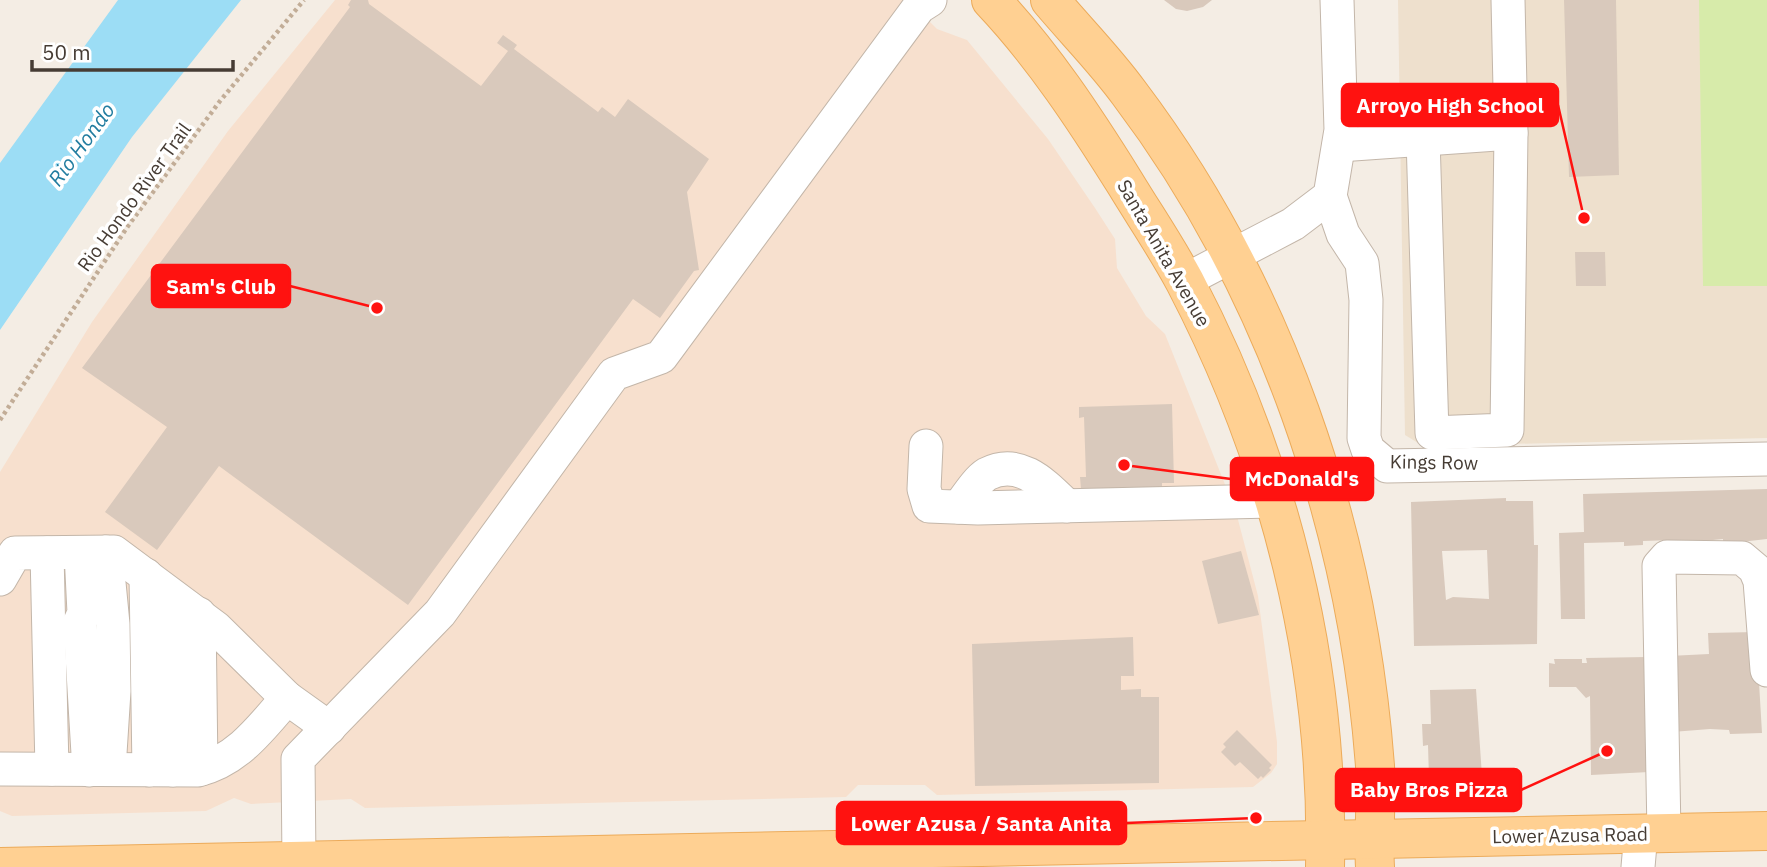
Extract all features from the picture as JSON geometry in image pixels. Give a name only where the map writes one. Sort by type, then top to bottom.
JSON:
[{"type":"main road","name":"Santa Anita Avenue","points":[[991,0],[1010,20],[1084,117],[1184,281],[1226,366],[1276,501],[1296,575],[1313,676],[1325,852]]},
{"type":"main road","points":[[1021,0],[1064,40],[1094,51]]},
{"type":"main road","points":[[1050,0],[1129,92],[1179,166],[1231,258],[1276,348],[1319,468],[1346,563],[1375,768],[1375,853]]},
{"type":"main road","name":"Lower Azusa Road","points":[[1325,852],[1375,853],[1648,844],[1767,831]]},
{"type":"main road","points":[[0,867],[1325,852]]},
{"type":"street","points":[[299,862],[298,759],[440,613],[614,374],[661,357],[919,7],[930,0]]},
{"type":"street","name":"Kings Row","points":[[1337,0],[1341,130],[1330,196],[1343,234],[1362,263],[1366,300],[1364,438],[1368,450],[1387,466],[1432,448],[1517,463],[1767,460]]},
{"type":"street","points":[[1508,0],[1511,133],[1507,430],[1517,463]]},
{"type":"street","points":[[1339,145],[1511,133]]},
{"type":"street","points":[[1423,138],[1432,448],[1507,430]]},
{"type":"street","points":[[1184,281],[1293,224],[1330,196]]},
{"type":"street","points":[[926,446],[924,489],[929,506],[959,508],[1276,501]]},
{"type":"street","points":[[0,579],[15,553],[124,573],[216,628],[287,698],[329,728]]},
{"type":"street","points":[[1648,844],[1659,566],[1667,557],[1742,558],[1755,569],[1760,581],[1767,670]]},
{"type":"street","points":[[124,573],[128,770]]},
{"type":"street","points":[[124,573],[128,770]]},
{"type":"street","points":[[124,573],[113,624],[114,691],[128,770]]},
{"type":"street","points":[[124,573],[128,770]]},
{"type":"street","points":[[0,769],[128,770],[215,766],[249,742],[287,698]]},
{"type":"path","name":"Rio Hondo River Trail","points":[[0,420],[128,226],[220,102],[304,0]]},
{"type":"shaded area","points":[[335,0],[908,0],[937,29],[967,40],[1048,139],[1095,208],[1115,239],[1117,268],[1146,316],[1165,334],[1236,512],[1258,596],[1277,742],[1277,764],[1271,773],[1253,787],[937,795],[925,785],[858,785],[846,797],[365,808],[351,799],[251,804],[234,798],[206,811],[12,816],[0,811],[0,472],[92,322],[228,131]]},
{"type":"shaded area","points":[[1398,0],[1767,0],[1767,438],[1423,446],[1405,435]]},
{"type":"green space","points":[[1699,0],[1767,0],[1767,286],[1703,286]]},
{"type":"water","name":"Rio Hondo","points":[[118,0],[241,0],[132,137],[0,330],[0,163]]},
{"type":"building","points":[[351,0],[368,0],[369,4],[481,86],[508,51],[497,43],[503,35],[517,45],[514,49],[598,112],[602,107],[615,117],[628,99],[709,159],[687,192],[699,270],[694,271],[660,318],[633,299],[408,605],[219,466],[157,550],[105,512],[167,427],[82,368],[350,7],[348,5]]},
{"type":"building","points":[[1164,0],[1212,0],[1203,7],[1187,11],[1176,9]]},
{"type":"building","points":[[1564,0],[1616,0],[1619,175],[1569,177]]},
{"type":"building","points":[[1575,252],[1605,252],[1606,286],[1576,286]]},
{"type":"building","points":[[1172,404],[1174,483],[1162,483],[1162,489],[1081,489],[1080,477],[1086,477],[1084,417],[1079,418],[1079,407]]},
{"type":"building","points":[[1767,489],[1767,539],[1723,544],[1723,539],[1673,544],[1673,540],[1643,541],[1643,545],[1624,546],[1624,542],[1584,543],[1585,619],[1561,619],[1559,533],[1584,532],[1583,494]]},
{"type":"building","points":[[1506,498],[1506,501],[1533,501],[1534,545],[1538,545],[1537,644],[1414,646],[1411,502]],"holes":[[[1487,550],[1489,599],[1453,597],[1446,600],[1442,551]]]},
{"type":"building","points":[[1241,551],[1259,615],[1218,624],[1202,561]]},
{"type":"building","points":[[1756,632],[1762,733],[1730,734],[1729,730],[1710,729],[1672,732],[1669,656],[1709,654],[1708,633]]},
{"type":"building","points":[[1133,637],[1134,676],[1121,676],[1121,690],[1141,689],[1141,697],[1159,697],[1159,783],[975,786],[972,644]]},
{"type":"building","points":[[1647,657],[1649,772],[1591,775],[1590,696],[1586,698],[1576,687],[1549,687],[1549,663],[1555,664],[1554,659],[1582,659],[1582,663],[1587,663],[1586,658]]},
{"type":"building","points":[[1476,689],[1482,776],[1429,778],[1428,745],[1423,746],[1422,724],[1431,724],[1430,690]]},
{"type":"building","points":[[1237,730],[1272,765],[1263,778],[1261,776],[1258,779],[1240,762],[1235,766],[1221,752],[1226,747],[1223,744]]},
{"type":"place","name":"Arroyo High School","points":[[1584,218]]},
{"type":"place","name":"Sam's Club","points":[[377,308]]},
{"type":"place","name":"McDonald's","points":[[1124,465]]},
{"type":"place","name":"Baby Bros Pizza","points":[[1607,751]]},
{"type":"place","name":"Lower Azusa / Santa Anita","points":[[1256,818]]}]
